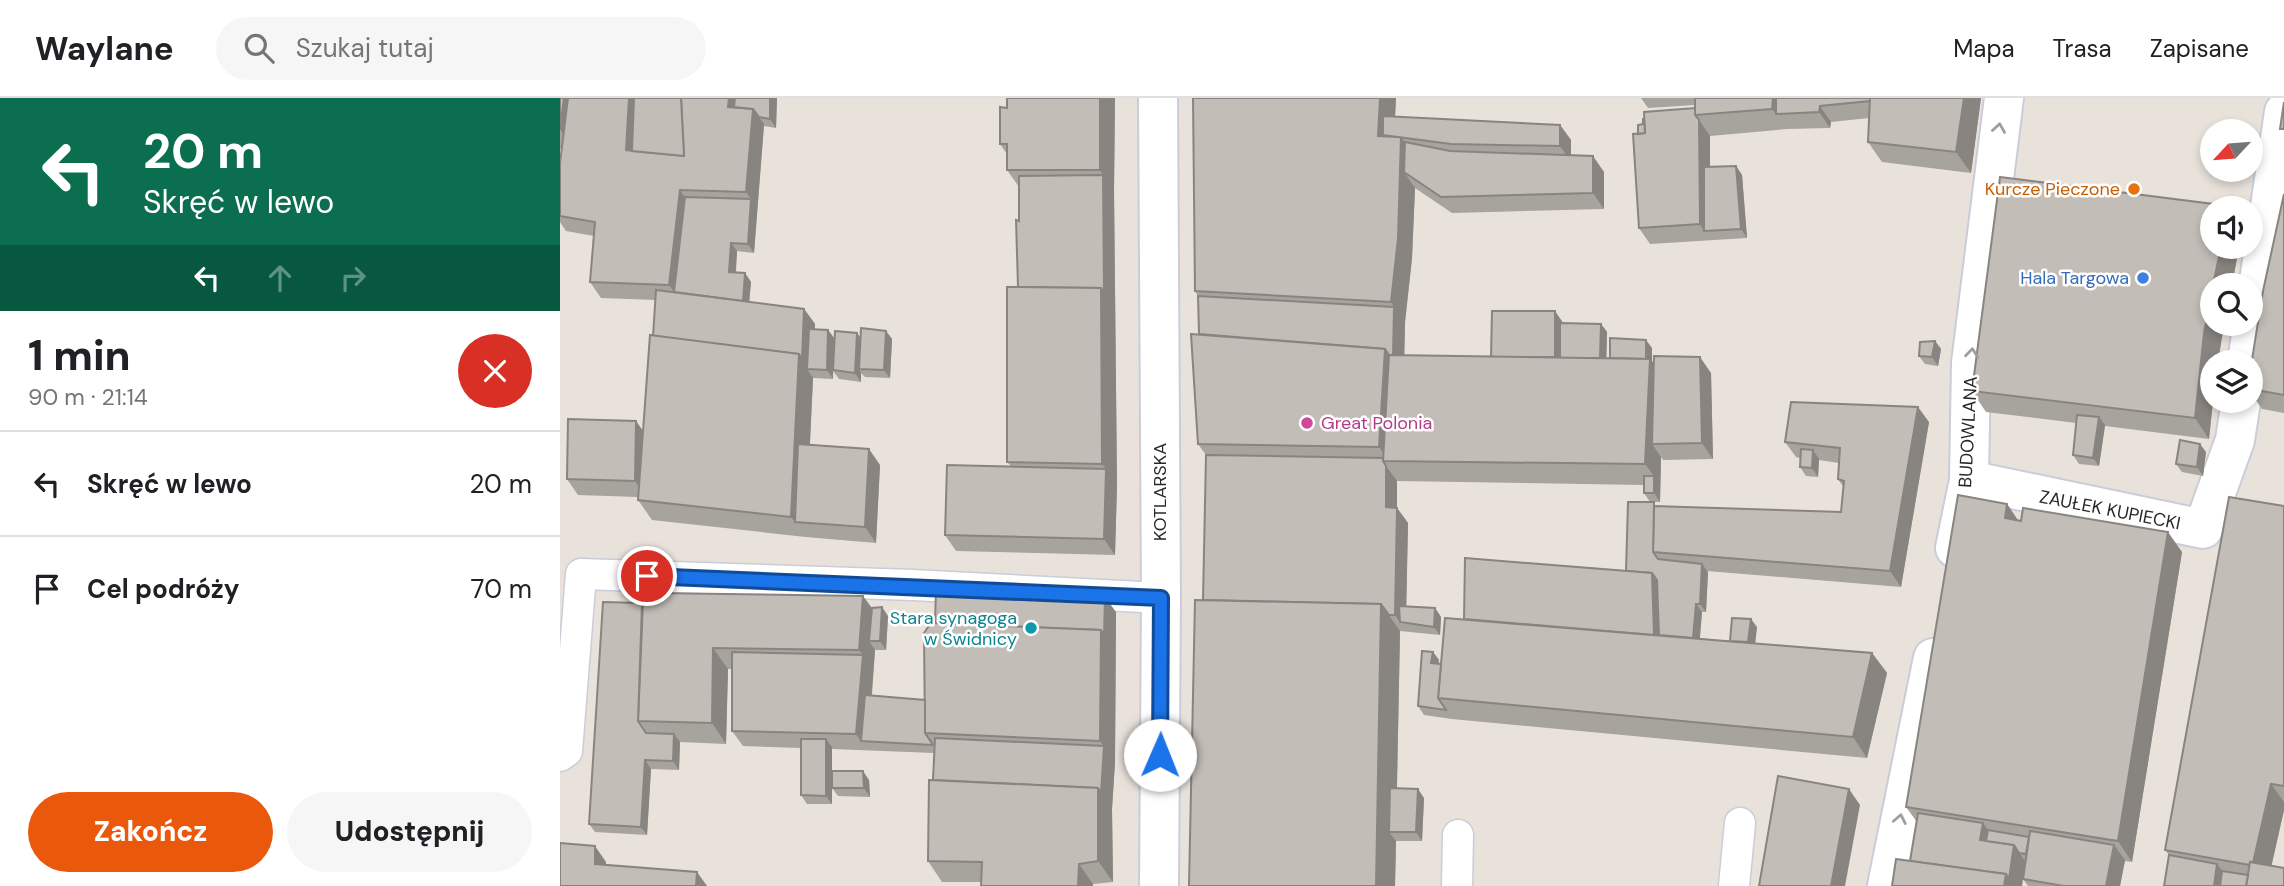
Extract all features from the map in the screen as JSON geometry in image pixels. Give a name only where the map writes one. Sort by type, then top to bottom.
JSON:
[{"type":"street","name":"KOTLARSKA","points":[[1158,98],[1161,598],[1159,886]]},
{"type":"street","name":"BUDOWLANA","points":[[1947,588],[1969,480],[1971,363],[2004,98]]},
{"type":"street","points":[[2249,350],[2284,112]]},
{"type":"street","name":"ZAUŁEK KUPIECKI","points":[[1969,480],[2203,529],[2235,440],[2239,413]]},
{"type":"street","points":[[1887,886],[1939,629]]},
{"type":"lane","points":[[560,756],[567,751],[581,575],[913,585],[1161,598]]},
{"type":"lane","points":[[1734,886],[1740,823]]},
{"type":"lane","points":[[1457,886],[1458,835]]},
{"type":"building","points":[[560,98],[564,98],[560,128]]},
{"type":"building","points":[[568,98],[629,98],[626,150],[684,156],[681,98],[729,98],[728,107],[753,109],[746,192],[680,190],[669,285],[590,282],[595,222],[560,216],[560,163]]},
{"type":"building","points":[[634,98],[681,98],[684,156],[632,151]]},
{"type":"building","points":[[735,98],[770,98],[770,119],[759,117],[753,109],[734,107]]},
{"type":"building","points":[[1007,98],[1100,98],[1100,170],[1007,170],[1007,144],[1000,144],[1000,107],[1007,108]]},
{"type":"building","points":[[1193,98],[1380,98],[1378,136],[1401,137],[1398,238],[1391,302],[1195,291]]},
{"type":"building","points":[[1695,98],[1773,98],[1772,109],[1695,115]]},
{"type":"building","points":[[1776,98],[1870,98],[1870,101],[1820,106],[1819,112],[1776,114]]},
{"type":"building","points":[[1870,98],[1964,98],[1956,152],[1868,142]]},
{"type":"building","points":[[2284,102],[2284,129],[2280,129]]},
{"type":"building","points":[[1695,108],[1695,115],[1699,120],[1700,224],[1639,228],[1633,134],[1645,133],[1644,112]]},
{"type":"building","points":[[1383,116],[1560,125],[1560,146],[1451,144],[1383,135]]},
{"type":"building","points":[[1643,119],[1645,133],[1638,134],[1638,125],[1643,124]]},
{"type":"building","points":[[1405,142],[1450,151],[1593,156],[1593,193],[1441,197],[1404,172]]},
{"type":"building","points":[[1736,166],[1741,229],[1704,231],[1704,167]]},
{"type":"building","points":[[1103,175],[1104,293],[1101,288],[1018,287],[1016,220],[1019,221],[1019,176]]},
{"type":"building","points":[[2000,177],[2200,202],[2200,259],[2218,259],[2216,273],[2200,273],[2200,336],[2204,336],[2202,350],[2200,350],[2195,418],[1972,391]]},
{"type":"building","points":[[2284,194],[2284,395],[2263,391],[2263,350],[2254,350],[2256,336],[2263,336],[2263,291]]},
{"type":"building","points":[[685,197],[751,199],[748,244],[731,243],[729,272],[745,273],[743,301],[674,292]]},
{"type":"building","points":[[1007,287],[1101,288],[1102,464],[1007,462]]},
{"type":"building","points":[[656,290],[804,309],[802,359],[799,354],[653,336]]},
{"type":"building","points":[[1198,296],[1394,307],[1393,355],[1389,355],[1385,349],[1199,334]]},
{"type":"building","points":[[1492,311],[1555,311],[1555,357],[1491,357]]},
{"type":"building","points":[[1560,323],[1601,324],[1600,358],[1560,358]]},
{"type":"building","points":[[861,328],[886,331],[884,370],[859,369]]},
{"type":"building","points":[[809,329],[828,330],[827,370],[807,369]]},
{"type":"building","points":[[835,331],[857,333],[855,373],[833,370]]},
{"type":"building","name":"Great Polonia","points":[[1191,334],[1385,349],[1379,447],[1198,444]]},
{"type":"building","points":[[650,335],[799,354],[791,517],[638,500]]},
{"type":"building","points":[[1610,338],[1646,340],[1646,359],[1610,358]]},
{"type":"building","points":[[1935,341],[1932,357],[1919,356],[1920,342]]},
{"type":"building","points":[[1389,355],[1650,359],[1645,464],[1383,461]]},
{"type":"building","points":[[1654,356],[1700,357],[1702,443],[1652,444]]},
{"type":"building","points":[[1791,402],[1918,407],[1890,571],[1653,552],[1654,506],[1841,512],[1844,481],[1838,479],[1840,448],[1785,442]]},
{"type":"building","points":[[2077,415],[2099,417],[2093,458],[2073,455]]},
{"type":"building","points":[[568,419],[636,421],[635,481],[567,479]]},
{"type":"building","points":[[2180,440],[2200,444],[2197,467],[2176,464]]},
{"type":"building","points":[[798,444],[869,449],[865,527],[795,522]]},
{"type":"building","points":[[1801,449],[1813,450],[1812,468],[1800,467]]},
{"type":"building","points":[[1206,455],[1383,458],[1386,466],[1386,507],[1397,508],[1395,615],[1389,615],[1381,604],[1203,600]]},
{"type":"building","points":[[947,465],[1106,469],[1104,539],[945,535]]},
{"type":"building","points":[[1644,476],[1654,476],[1654,493],[1644,493]]},
{"type":"building","points":[[1958,495],[2007,504],[2005,518],[2021,521],[2023,508],[2168,532],[2118,841],[1906,807]]},
{"type":"building","points":[[2229,497],[2284,506],[2284,786],[2271,784],[2253,863],[2250,862],[2250,865],[2165,850]]},
{"type":"building","points":[[1628,502],[1654,502],[1653,552],[1658,559],[1702,564],[1700,604],[1696,604],[1693,638],[1659,635],[1657,580],[1652,573],[1626,571]]},
{"type":"building","points":[[1465,558],[1652,573],[1654,635],[1464,619]]},
{"type":"building","points":[[936,590],[1105,597],[1104,635],[1101,630],[935,623]]},
{"type":"building","points":[[651,593],[863,596],[859,650],[713,648],[712,723],[638,721],[643,602]]},
{"type":"building","points":[[1195,600],[1381,604],[1376,886],[1189,886]]},
{"type":"building","points":[[603,602],[642,603],[638,721],[646,733],[674,734],[673,761],[645,760],[641,827],[589,824]]},
{"type":"building","points":[[1399,606],[1435,608],[1434,627],[1400,622]]},
{"type":"building","points":[[882,607],[880,641],[869,641],[872,608]]},
{"type":"building","points":[[1445,618],[1872,653],[1853,737],[1438,698]]},
{"type":"building","points":[[1732,618],[1751,619],[1748,642],[1730,641]]},
{"type":"building","points":[[931,623],[1101,630],[1100,741],[925,733],[924,633]]},
{"type":"building","points":[[1422,651],[1433,652],[1431,663],[1441,664],[1438,698],[1446,710],[1418,706]]},
{"type":"building","points":[[732,652],[863,655],[856,734],[732,731]]},
{"type":"building","points":[[865,695],[925,700],[925,733],[933,745],[861,741]]},
{"type":"building","points":[[935,738],[1104,746],[1101,793],[1098,788],[933,780]]},
{"type":"building","points":[[801,739],[826,739],[826,796],[801,795]]},
{"type":"building","points":[[832,771],[863,771],[864,788],[832,788]]},
{"type":"building","points":[[1778,776],[1849,789],[1831,886],[1759,886]]},
{"type":"building","points":[[929,780],[1098,788],[1098,861],[1079,864],[1078,886],[981,886],[982,862],[928,861]]},
{"type":"building","points":[[1390,788],[1418,789],[1416,832],[1389,832]]},
{"type":"building","points":[[1918,813],[1983,823],[1980,840],[2014,845],[2009,879],[2006,874],[1910,861]]},
{"type":"building","points":[[1988,830],[2029,837],[2026,854],[2019,853],[2014,845],[1986,841]]},
{"type":"building","points":[[2030,831],[2114,845],[2106,886],[2064,886],[2023,879]]},
{"type":"building","points":[[560,843],[595,846],[595,864],[697,872],[696,886],[560,886]]},
{"type":"building","points":[[2169,855],[2217,864],[2214,886],[2164,886]]},
{"type":"building","points":[[1896,859],[2006,874],[2004,886],[1892,886]]},
{"type":"building","points":[[2250,862],[2284,868],[2284,886],[2246,886]]},
{"type":"building","points":[[2222,871],[2248,875],[2246,886],[2220,886]]},
{"type":"place","name":"Kurcze Pieczone","points":[[2134,189]]},
{"type":"place","name":"Hala Targowa","points":[[2143,278]]},
{"type":"place","name":"Great Polonia","points":[[1307,423]]},
{"type":"place","name":"Stara synagoga w Świdnicy","points":[[1031,628]]},
{"type":"route","points":[[647,576],[913,585],[1161,598],[1160,755]]}]
